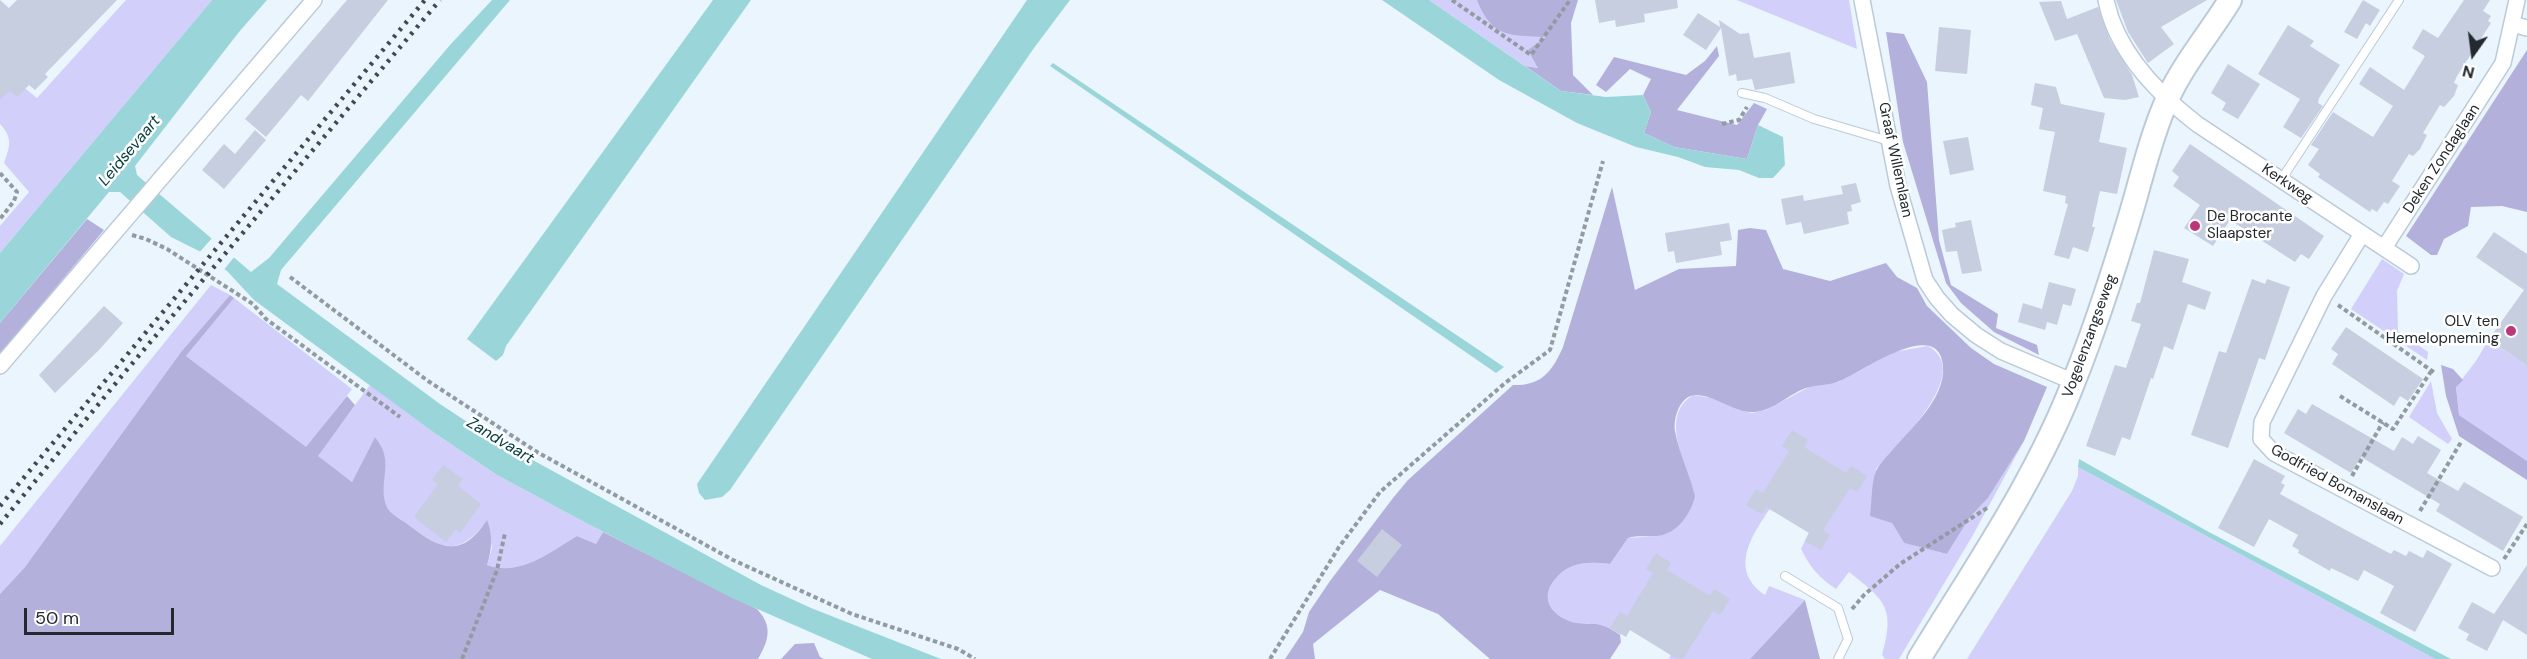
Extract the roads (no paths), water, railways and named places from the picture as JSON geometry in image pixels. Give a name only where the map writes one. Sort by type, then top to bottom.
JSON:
[{"type":"main road","name":"Vogelenzangseweg","points":[[1919,659],[2023,489],[2043,452],[2074,382],[2112,276],[2167,100],[2186,66],[2230,0]]},
{"type":"street","points":[[0,366],[314,0]]},
{"type":"street","name":"Graaf Willemlaan","points":[[1862,0],[1898,186],[1925,280],[1936,298],[1976,335],[2001,351],[2074,382]]},
{"type":"street","name":"Kerkweg","points":[[2106,0],[2114,28],[2141,70],[2167,100],[2197,124],[2411,266]]},
{"type":"street","name":"Deken Zondaglaan","points":[[2384,248],[2503,63],[2520,26],[2517,0]]},
{"type":"street","name":"Godfried Bomanslaan","points":[[2362,234],[2324,296],[2262,422],[2261,439],[2274,453],[2492,568]]},
{"type":"lane","points":[[2281,180],[2399,0]]},
{"type":"lane","points":[[1746,94],[1787,106],[1814,118],[1891,141]]},
{"type":"lane","points":[[1785,576],[1838,608],[1848,639],[1838,659]]},
{"type":"water","name":"Leidsevaart","points":[[212,0],[267,0],[239,32],[135,166],[137,175],[251,272],[269,258],[450,45],[492,0],[510,0],[281,270],[277,284],[440,404],[487,435],[761,585],[811,608],[941,659],[872,659],[732,598],[497,475],[433,432],[254,300],[227,271],[201,252],[171,237],[120,192],[109,192],[0,323],[0,253]]},
{"type":"water","points":[[713,0],[751,0],[506,346],[503,355],[496,361],[467,339]]},
{"type":"water","points":[[1027,0],[1070,0],[1034,48],[730,490],[722,497],[705,500],[699,493],[697,484]]},
{"type":"water","points":[[1382,0],[1429,0],[1561,91],[1606,97],[1643,95],[1651,112],[1644,133],[1674,147],[1747,159],[1758,125],[1783,137],[1785,165],[1773,178],[1759,178],[1739,170],[1705,167],[1678,157],[1636,147],[1577,123],[1499,80]]},
{"type":"water","points":[[1053,63],[1504,367],[1496,373],[1050,66]]},
{"type":"water","points":[[2079,459],[2207,531],[2451,659],[2435,659],[2078,467]]},
{"type":"railway","points":[[0,506],[425,0]]},
{"type":"railway","points":[[0,524],[125,372],[440,0]]},
{"type":"place","name":"De Brocante Slaapster","points":[[2195,226]]},
{"type":"place","name":"OLV ten Hemelopneming","points":[[2511,331]]},
{"type":"water label","name":"Zandvaart","points":[[500,441]]}]
